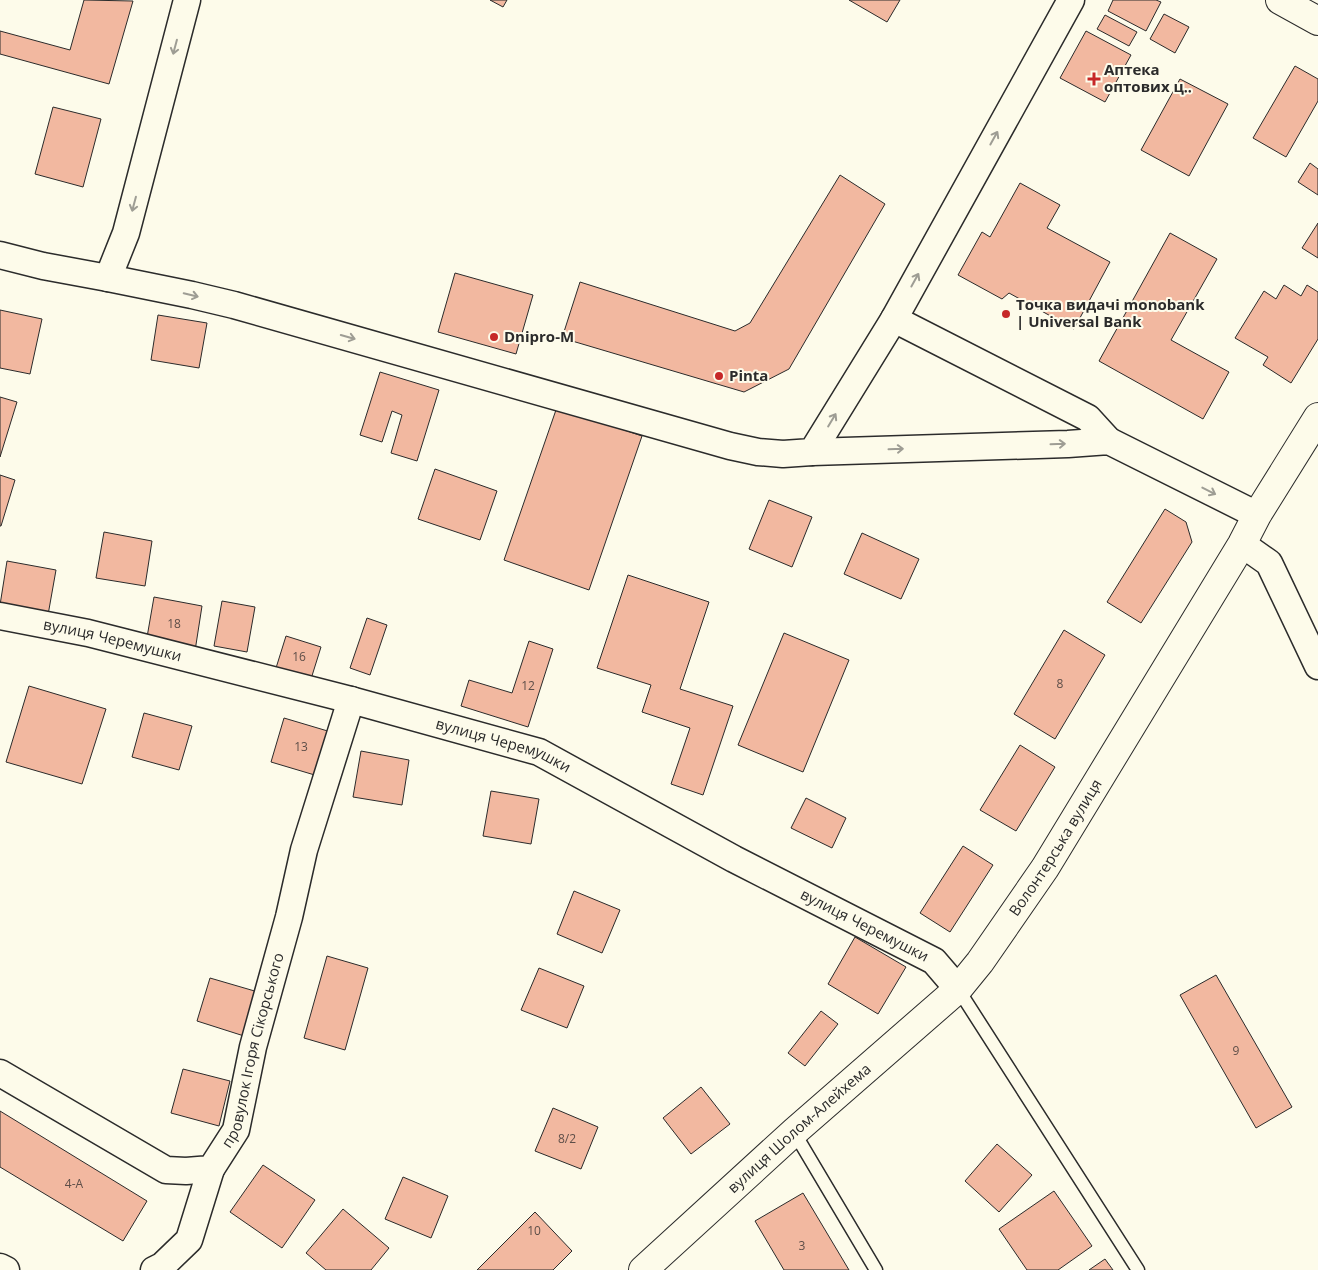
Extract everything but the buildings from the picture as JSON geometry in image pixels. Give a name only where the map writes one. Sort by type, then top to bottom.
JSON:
[{"type":"street","points":[[108,278],[126,233],[188,0]]},
{"type":"street","points":[[812,452],[894,318],[1071,0]]},
{"type":"street","points":[[1280,0],[1318,21]]},
{"type":"street","points":[[0,255],[43,266],[234,305],[730,446],[758,452],[784,454],[1109,441]]},
{"type":"street","points":[[894,318],[1088,418],[1109,441],[1257,515]]},
{"type":"street","name":"Волонтерська вулиця","points":[[958,989],[980,962],[1045,868],[1318,417]]},
{"type":"street","points":[[1242,544],[1268,563],[1318,666]]},
{"type":"street","name":"вулиця Черемушки","points":[[0,616],[88,633],[351,700],[539,752],[734,859],[934,961],[958,989]]},
{"type":"street","name":"провулок Ігоря Сікорського","points":[[154,1270],[162,1266],[188,1240],[211,1169],[236,1130],[253,1047],[289,917],[304,850],[351,700]]},
{"type":"street","name":"вулиця Шолом-Алейхема","points":[[643,1270],[794,1132],[958,989]]},
{"type":"street","points":[[0,1073],[166,1170],[211,1169]]},
{"type":"street","points":[[0,1267],[6,1270]]},
{"type":"lane","points":[[958,989],[1138,1270]]},
{"type":"lane","points":[[794,1132],[876,1270]]},
{"type":"place","name":"Аптека оптових ц‥","points":[[1094,79]]},
{"type":"place","name":"Точка видачі monobank | Universal Bank","points":[[1006,314]]},
{"type":"place","name":"Dnipro-M","points":[[494,337]]},
{"type":"place","name":"Pinta","points":[[719,376]]}]
